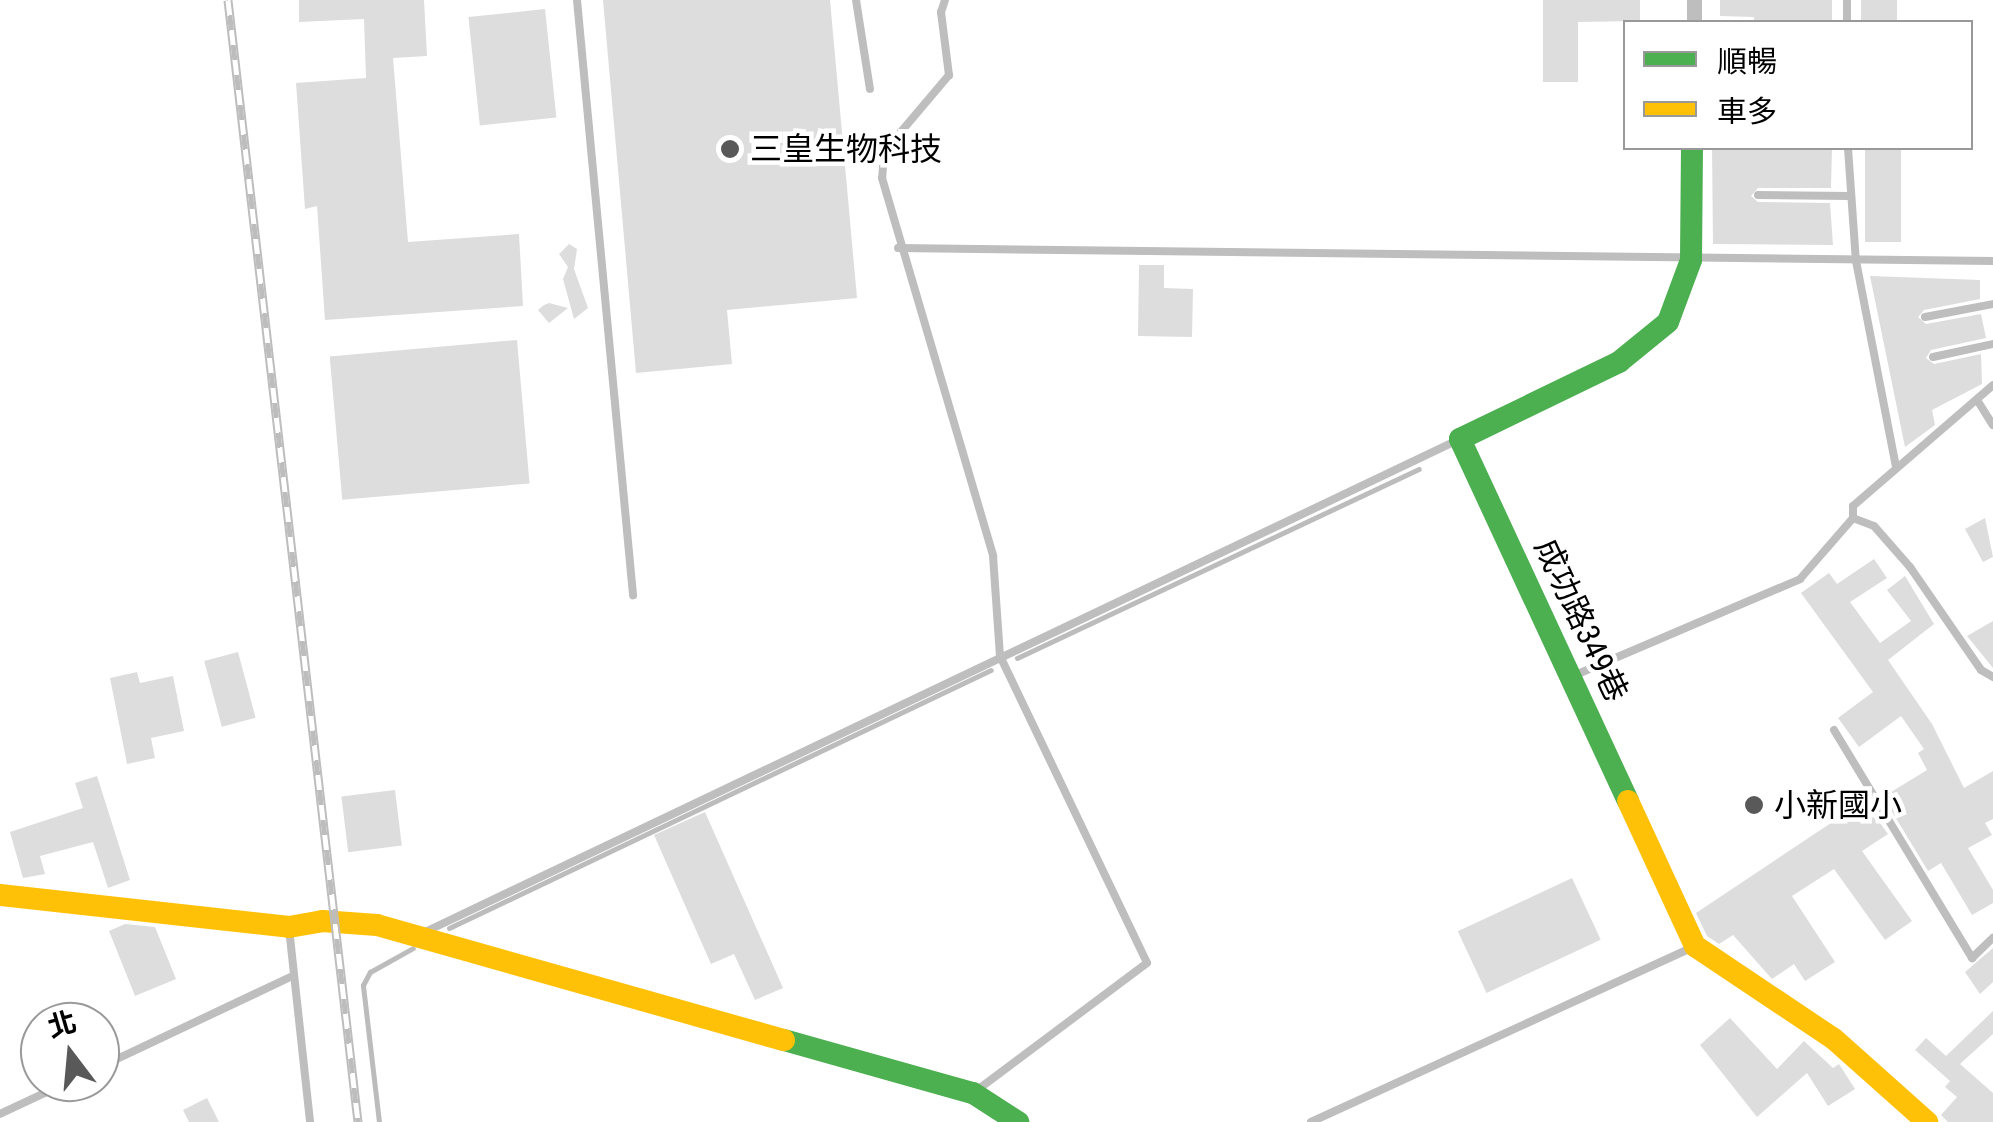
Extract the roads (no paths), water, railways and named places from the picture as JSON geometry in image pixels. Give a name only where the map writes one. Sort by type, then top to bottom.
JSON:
[{"type":"street","points":[[1460,440],[1637,352],[1668,322],[1691,260],[1692,150]]},
{"type":"street","name":"成功路349巷","points":[[1460,440],[1573,676],[1695,946]]},
{"type":"street","points":[[0,895],[289,928],[322,921],[419,935],[973,1093],[1018,1122]]},
{"type":"street","points":[[1695,946],[1834,1039],[1927,1122]]},
{"type":"lane","points":[[577,0],[633,595]]},
{"type":"lane","points":[[856,0],[870,89]]},
{"type":"lane","points":[[945,0],[949,76],[884,152],[882,178],[898,248],[993,556],[1000,656],[1147,962],[973,1093]]},
{"type":"lane","points":[[1848,150],[1856,261],[1896,467]]},
{"type":"lane","points":[[1758,196],[1849,196]]},
{"type":"lane","points":[[898,248],[1993,261]]},
{"type":"lane","points":[[1925,317],[1993,304]]},
{"type":"lane","points":[[1934,356],[1993,344]]},
{"type":"lane","points":[[1573,676],[1800,579],[1853,518],[1852,506],[1979,403],[1993,385]]},
{"type":"lane","points":[[1979,403],[1993,425]]},
{"type":"lane","points":[[419,935],[1460,440]]},
{"type":"lane","points":[[1853,518],[1874,526],[1993,678]]},
{"type":"lane","points":[[1834,730],[1972,958],[1993,938]]},
{"type":"lane","points":[[289,928],[290,977],[310,1122]]},
{"type":"lane","points":[[1311,1122],[1695,946]]},
{"type":"lane","points":[[120,1058],[290,977]]},
{"type":"lane","points":[[0,1114],[26,1102]]},
{"type":"waterway","points":[[1017,658],[1419,469]]},
{"type":"waterway","points":[[449,928],[991,670]]},
{"type":"waterway","points":[[379,1122],[363,985],[370,972],[413,948]]},
{"type":"railway","points":[[228,0],[358,1122]]},
{"type":"place","name":"三皇生物科技","points":[[730,149]]},
{"type":"place","name":"小新國小","points":[[1754,805]]}]
